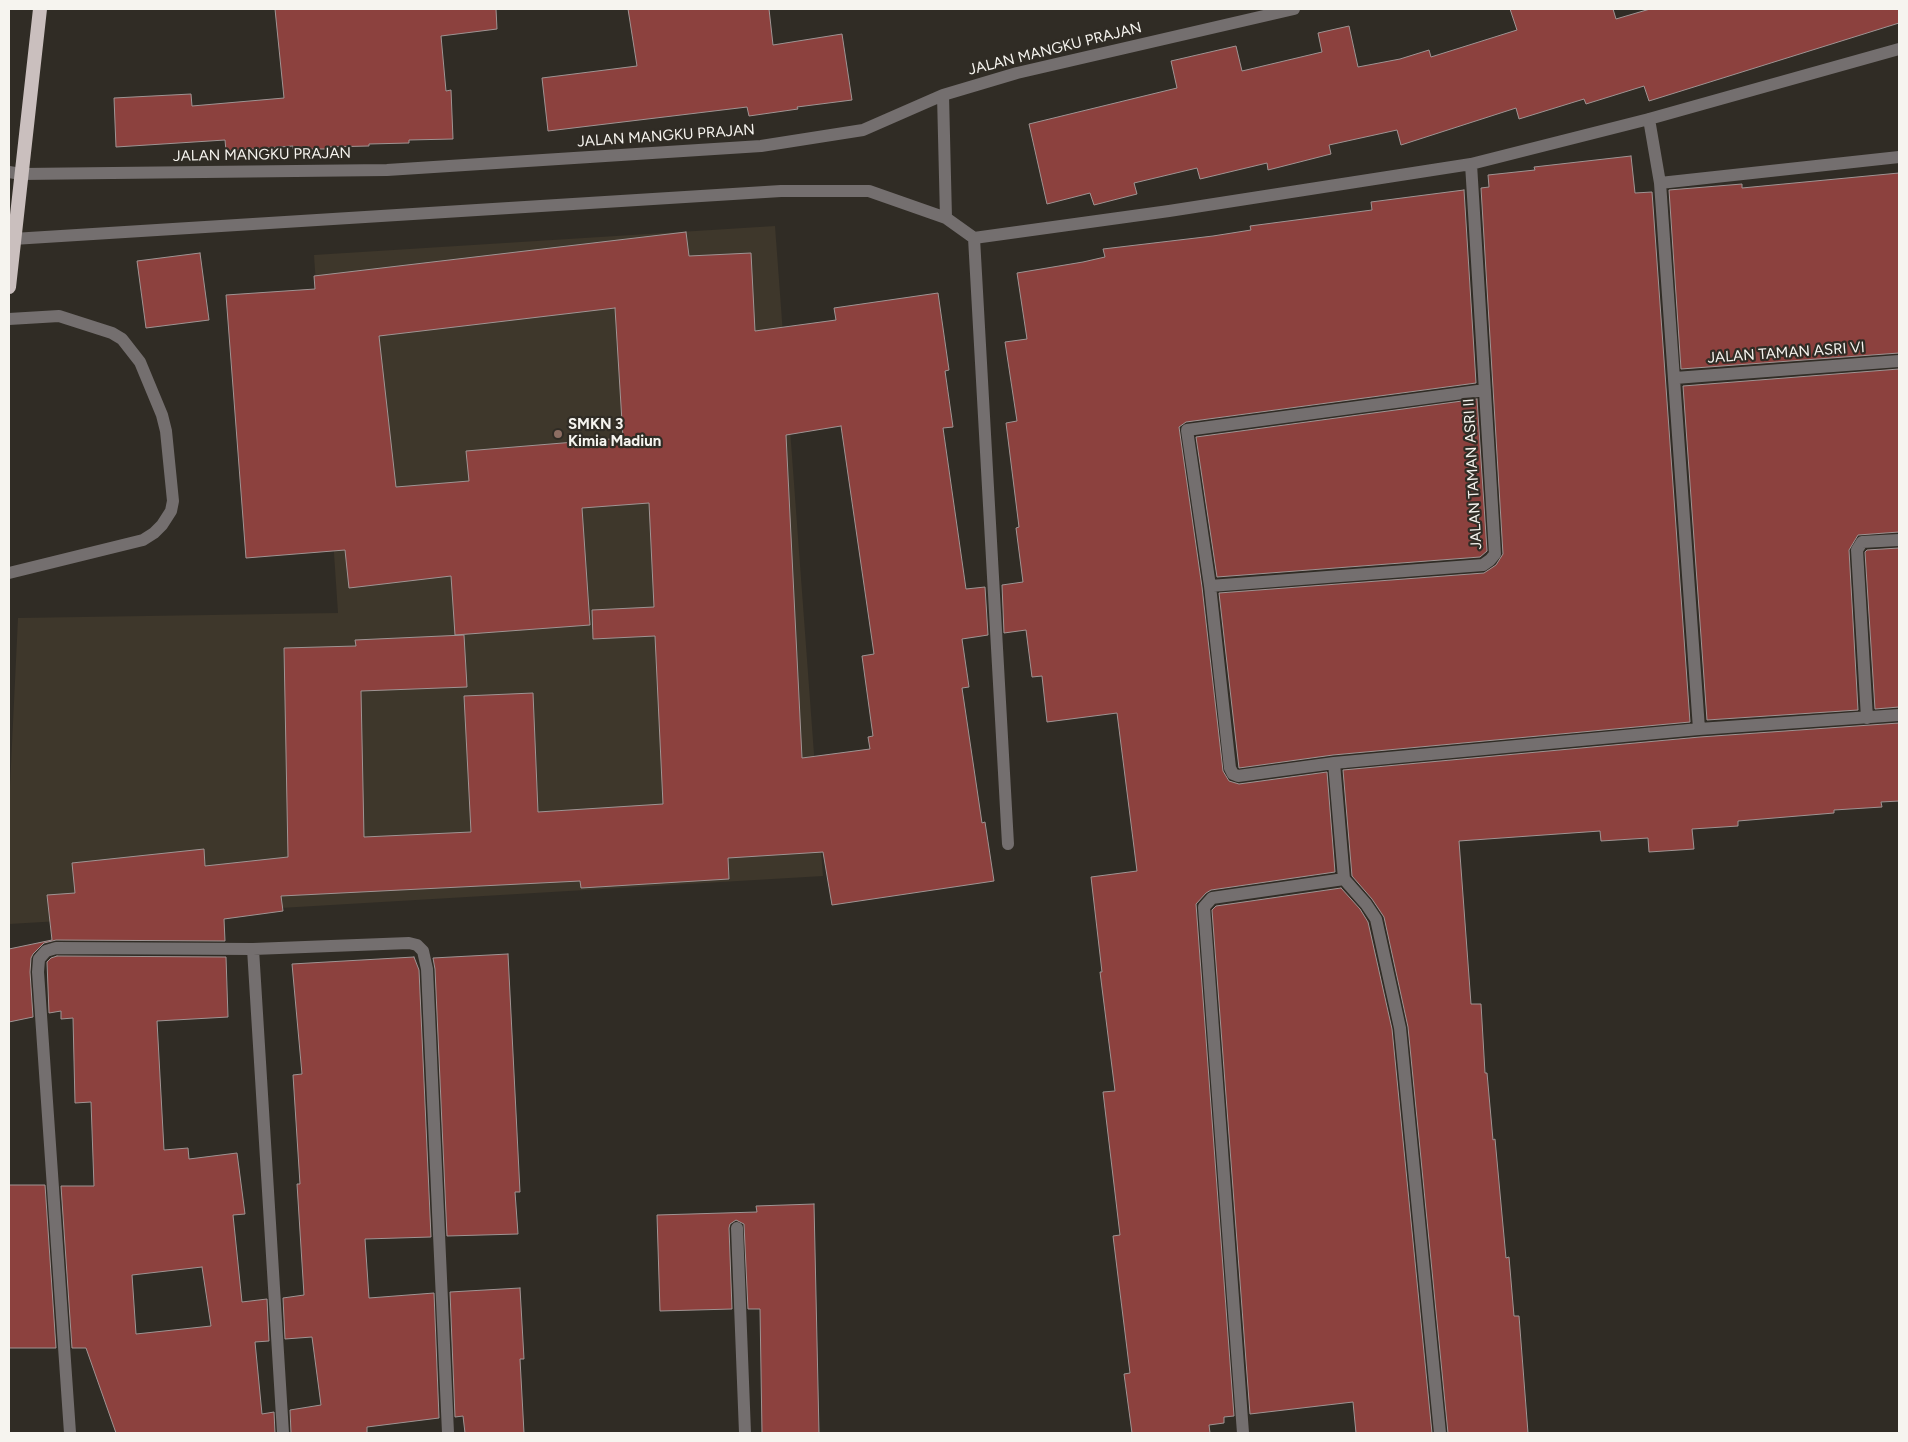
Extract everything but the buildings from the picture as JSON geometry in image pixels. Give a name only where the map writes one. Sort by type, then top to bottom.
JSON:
[{"type":"highway","points":[[9,287],[15,173],[40,9]]},
{"type":"street","name":"JALAN MANGKU PRAJAN","points":[[15,173],[387,170],[761,146],[863,130],[943,95],[1017,74],[1294,9]]},
{"type":"street","points":[[13,239],[781,191],[869,191],[946,218],[974,238],[1169,211],[1471,164],[1649,119],[1899,49]]},
{"type":"street","points":[[943,95],[946,218]]},
{"type":"street","points":[[1649,119],[1660,183],[1699,729]]},
{"type":"street","points":[[1660,183],[1899,157]]},
{"type":"street","name":"JALAN TAMAN ASRI II","points":[[1210,586],[1483,565],[1495,554],[1471,164]]},
{"type":"street","points":[[974,238],[1008,844]]},
{"type":"street","points":[[9,319],[59,316],[112,333],[122,339],[140,362],[162,415],[166,431],[173,501],[171,512],[162,525],[154,534],[143,540],[9,573]]},
{"type":"street","name":"JALAN TAMAN ASRI VI","points":[[1675,378],[1899,361]]},
{"type":"street","points":[[1485,390],[1187,430],[1210,586],[1230,768],[1233,774],[1238,776],[1334,763],[1699,729],[1899,715]]},
{"type":"street","points":[[1867,718],[1857,550],[1862,542],[1899,540]]},
{"type":"street","points":[[1334,763],[1344,879],[1366,904],[1376,919],[1400,1028],[1440,1433]]},
{"type":"street","points":[[1243,1433],[1204,907],[1212,898],[1344,879]]},
{"type":"street","points":[[70,1433],[38,972],[39,959],[46,951],[56,948],[253,949],[408,943],[416,945],[423,951],[427,969],[448,1433]]},
{"type":"street","points":[[253,949],[283,1433]]},
{"type":"street","points":[[737,1228],[745,1433]]},
{"type":"shaded area","name":"SMKN 3 Kimia Madiun","points":[[775,226],[823,876],[9,924],[9,807],[18,618],[338,613],[314,255]]},
{"type":"place","name":"SMKN 3 Kimia Madiun","points":[[558,434]]}]
